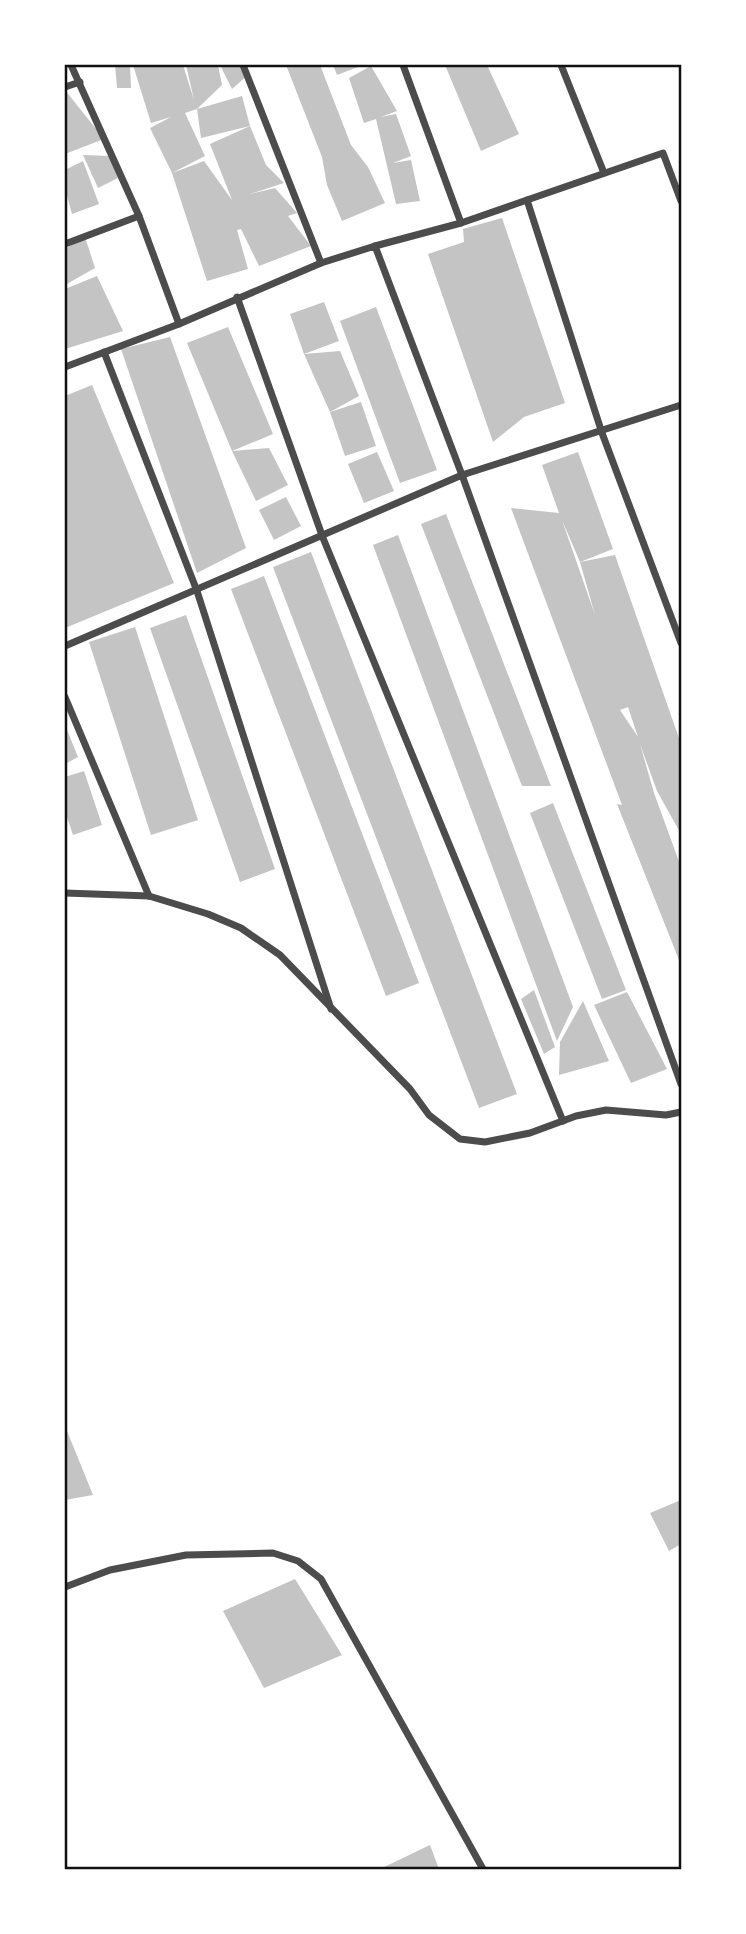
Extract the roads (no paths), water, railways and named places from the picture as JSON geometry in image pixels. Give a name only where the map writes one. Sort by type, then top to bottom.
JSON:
[{"type":"street","points":[[71,65],[139,216],[178,324]]},
{"type":"street","points":[[243,65],[321,263]]},
{"type":"street","points":[[402,65],[461,223]]},
{"type":"street","points":[[561,65],[604,173]]},
{"type":"street","points":[[65,87],[79,82]]},
{"type":"street","points":[[65,367],[178,324],[321,263],[461,223],[663,153],[681,201]]},
{"type":"street","points":[[527,200],[602,433],[681,643]]},
{"type":"street","points":[[65,244],[139,216]]},
{"type":"street","points":[[375,246],[462,475],[681,1084]]},
{"type":"street","points":[[237,297],[323,538],[563,1121]]},
{"type":"street","points":[[104,352],[197,591],[332,1012]]},
{"type":"street","points":[[65,646],[323,538],[462,475],[602,433],[681,405]]},
{"type":"street","points":[[65,697],[149,896]]},
{"type":"street","points":[[65,893],[149,896],[208,914],[241,928],[281,955],[332,1012],[410,1089],[429,1115],[460,1139],[485,1142],[606,1111],[666,1115],[681,1112]]},
{"type":"street","points":[[65,1587],[110,1570],[186,1555],[273,1553],[298,1561],[321,1579],[483,1869]]}]
